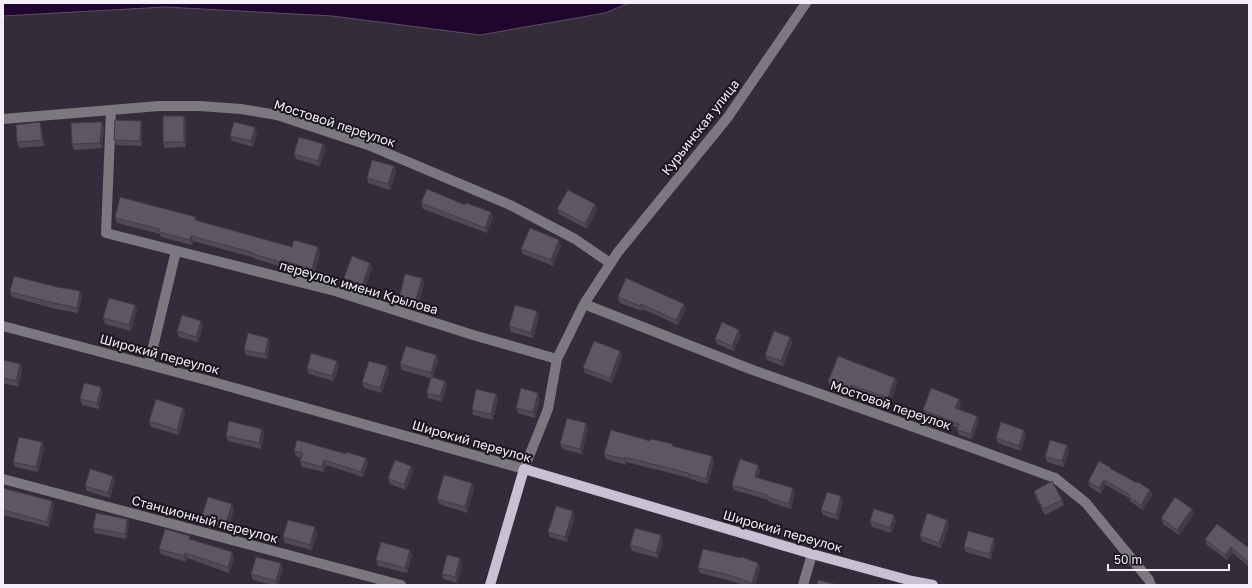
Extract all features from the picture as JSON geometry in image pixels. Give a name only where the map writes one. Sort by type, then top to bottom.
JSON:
[{"type":"main road","name":"Широкий переулок","points":[[524,469],[812,554],[912,581],[933,585]]},
{"type":"main road","points":[[490,585],[524,469]]},
{"type":"street","name":"Курьинская улица","points":[[524,469],[548,408],[557,359],[584,304],[618,252],[728,116],[806,3]]},
{"type":"street","name":"Мостовой переулок","points":[[3,120],[159,106],[200,106],[241,109],[277,115],[368,145],[510,204],[575,239],[610,263]]},
{"type":"street","name":"переулок имени Крылова","points":[[111,110],[106,233],[335,291],[473,335],[557,359]]},
{"type":"street","points":[[149,364],[176,251]]},
{"type":"street","name":"Мостовой переулок","points":[[584,304],[750,369],[1055,478],[1086,503],[1149,580],[1151,585]]},
{"type":"street","name":"Широкий переулок","points":[[3,326],[149,364],[524,469]]},
{"type":"street","name":"Станционный переулок","points":[[3,479],[401,585]]},
{"type":"street","points":[[803,585],[812,554]]},
{"type":"shaded area","points":[[3,3],[629,3],[605,13],[480,35],[332,16],[165,7],[3,16]]},
{"type":"building","points":[[163,116],[184,116],[184,142],[163,142]]},
{"type":"building","points":[[115,120],[141,121],[140,141],[114,140]]},
{"type":"building","points":[[40,122],[42,140],[17,142],[16,125]]},
{"type":"building","points":[[102,122],[100,143],[72,144],[71,123]]},
{"type":"building","points":[[234,122],[255,127],[251,141],[230,136]]},
{"type":"building","points":[[299,137],[323,144],[318,161],[294,154]]},
{"type":"building","points":[[372,160],[394,166],[388,184],[367,178]]},
{"type":"building","points":[[427,189],[465,205],[466,203],[491,212],[485,228],[421,203]]},
{"type":"building","points":[[568,190],[595,204],[585,224],[557,209]]},
{"type":"building","points":[[120,197],[196,217],[195,220],[292,247],[294,240],[318,247],[312,269],[281,260],[280,262],[253,254],[254,253],[191,236],[190,240],[159,232],[160,229],[115,218]]},
{"type":"building","points":[[530,228],[559,240],[551,260],[521,249]]},
{"type":"building","points":[[352,256],[370,263],[362,285],[344,278]]},
{"type":"building","points":[[405,274],[422,278],[415,303],[399,298]]},
{"type":"building","points":[[14,276],[80,291],[77,308],[10,292]]},
{"type":"building","points":[[626,278],[684,304],[676,320],[641,304],[640,306],[618,297]]},
{"type":"building","points":[[109,298],[135,305],[129,325],[103,318]]},
{"type":"building","points":[[515,305],[537,311],[531,333],[509,326]]},
{"type":"building","points":[[182,315],[201,321],[196,337],[177,331]]},
{"type":"building","points":[[722,322],[739,330],[732,346],[715,339]]},
{"type":"building","points":[[774,331],[790,337],[781,361],[765,355]]},
{"type":"building","points":[[248,333],[268,338],[265,354],[244,350]]},
{"type":"building","points":[[594,341],[620,351],[610,378],[583,368]]},
{"type":"building","points":[[406,346],[436,355],[431,373],[400,364]]},
{"type":"building","points":[[311,353],[337,361],[332,376],[307,369]]},
{"type":"building","points":[[838,356],[895,378],[888,398],[851,385],[849,390],[828,382]]},
{"type":"building","points":[[3,360],[20,364],[16,381],[3,378]]},
{"type":"building","points":[[369,361],[387,366],[380,388],[362,382]]},
{"type":"building","points":[[431,377],[445,381],[440,396],[427,393]]},
{"type":"building","points":[[84,383],[101,387],[97,403],[80,399]]},
{"type":"building","points":[[521,388],[538,393],[533,412],[516,408]]},
{"type":"building","points":[[931,388],[959,399],[955,408],[977,416],[971,434],[957,430],[959,424],[923,410]]},
{"type":"building","points":[[476,389],[496,394],[491,414],[472,410]]},
{"type":"building","points":[[156,399],[183,408],[177,430],[149,421]]},
{"type":"building","points":[[567,418],[586,423],[580,449],[560,444]]},
{"type":"building","points":[[229,421],[262,429],[259,443],[226,436]]},
{"type":"building","points":[[1001,422],[1024,430],[1019,446],[996,438]]},
{"type":"building","points":[[611,430],[650,441],[651,439],[673,444],[672,446],[712,456],[706,479],[624,457],[624,459],[604,454]]},
{"type":"building","points":[[19,437],[42,442],[36,467],[13,462]]},
{"type":"building","points":[[297,440],[366,458],[361,472],[324,460],[322,467],[300,461],[303,453],[294,451]]},
{"type":"building","points":[[1050,440],[1067,445],[1062,461],[1045,457]]},
{"type":"building","points":[[740,459],[758,465],[755,477],[793,488],[789,504],[767,497],[767,495],[732,485]]},
{"type":"building","points":[[395,460],[411,466],[404,485],[388,478]]},
{"type":"building","points":[[1099,461],[1150,490],[1141,505],[1129,497],[1130,495],[1104,480],[1099,488],[1088,482]]},
{"type":"building","points":[[90,469],[113,476],[108,493],[85,486]]},
{"type":"building","points":[[444,475],[472,483],[465,507],[437,499]]},
{"type":"building","points":[[1052,481],[1062,500],[1043,509],[1034,491]]},
{"type":"building","points":[[3,488],[52,501],[47,522],[3,510]]},
{"type":"building","points":[[827,492],[841,496],[836,515],[821,510]]},
{"type":"building","points":[[208,497],[232,504],[226,523],[202,516]]},
{"type":"building","points":[[1175,497],[1192,509],[1177,530],[1161,518]]},
{"type":"building","points":[[556,506],[573,511],[565,537],[548,532]]},
{"type":"building","points":[[874,509],[894,515],[890,528],[870,521]]},
{"type":"building","points":[[96,513],[127,519],[125,534],[93,528]]},
{"type":"building","points":[[927,513],[947,520],[939,543],[920,536]]},
{"type":"building","points":[[288,520],[315,527],[310,545],[283,537]]},
{"type":"building","points":[[1217,524],[1249,548],[1249,563],[1231,547],[1225,555],[1205,539]]},
{"type":"building","points":[[635,528],[661,535],[656,553],[630,545]]},
{"type":"building","points":[[165,529],[190,536],[189,539],[232,552],[228,567],[185,553],[184,556],[159,549]]},
{"type":"building","points":[[968,531],[994,538],[989,554],[964,547]]},
{"type":"building","points":[[381,542],[410,550],[405,568],[376,560]]},
{"type":"building","points":[[703,549],[742,557],[758,563],[752,583],[729,575],[698,568]]},
{"type":"building","points":[[447,555],[460,558],[455,577],[442,574]]},
{"type":"building","points":[[256,557],[281,563],[276,581],[251,574]]},
{"type":"building","points":[[818,580],[839,585],[817,585]]}]
